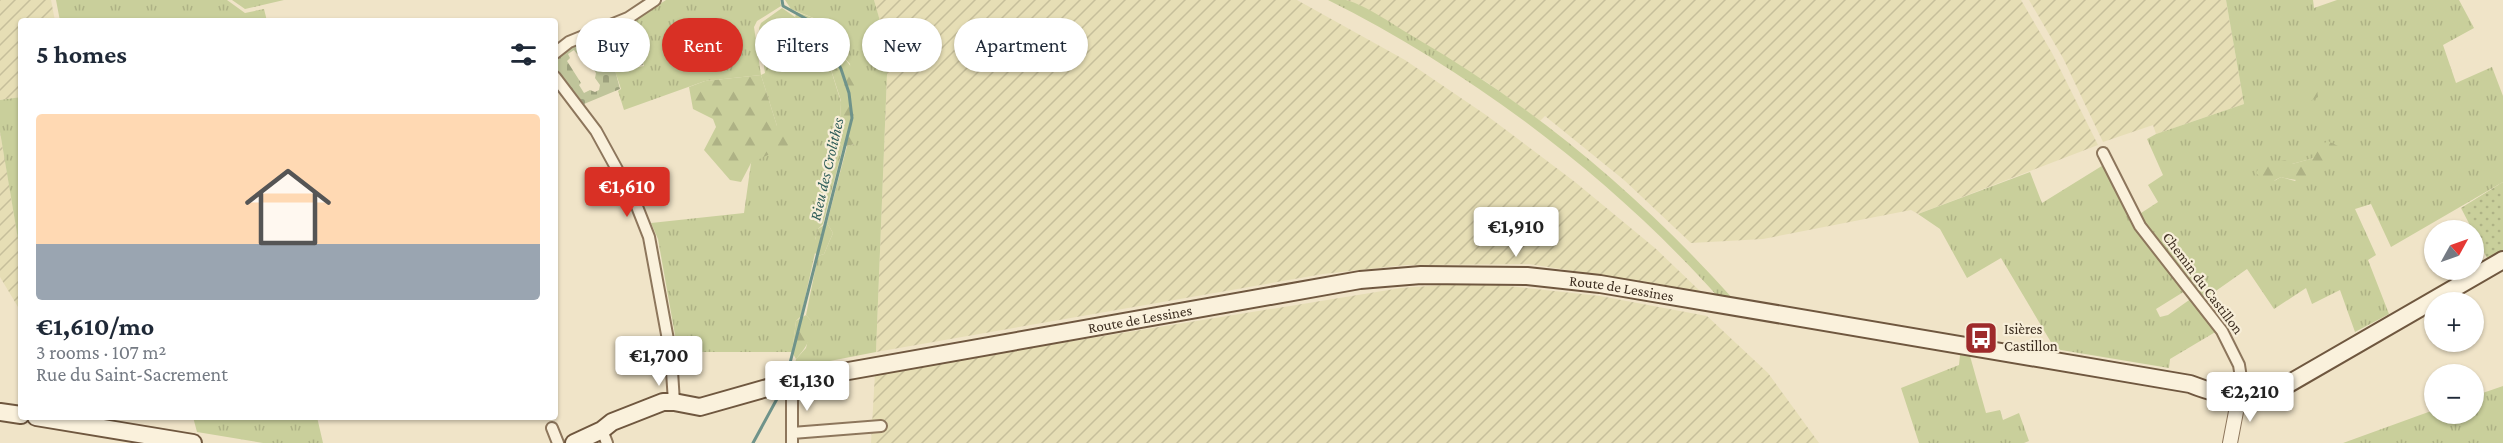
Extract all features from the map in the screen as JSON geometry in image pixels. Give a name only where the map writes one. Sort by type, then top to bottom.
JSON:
[{"type":"main road","name":"Route de Lessines","points":[[574,443],[605,436],[612,423],[663,402],[700,407],[792,381],[1360,280],[1421,275],[1527,276],[1600,284],[2190,384],[2207,391],[2255,398],[2271,394],[2503,260]]},
{"type":"main road","points":[[0,412],[18,415]]},
{"type":"main road","points":[[54,420],[193,443]]},
{"type":"street","points":[[558,51],[569,42],[628,18],[655,0]]},
{"type":"street","points":[[558,81],[596,130],[636,204],[649,237],[663,310],[672,370],[674,402]]},
{"type":"street","name":"Chemin du Castillon","points":[[2103,153],[2140,226],[2222,331],[2239,365],[2241,378],[2239,396],[2230,443]]},
{"type":"street","points":[[792,381],[792,438],[881,426]]},
{"type":"street","points":[[552,428],[558,443]]},
{"type":"shaded area","points":[[0,0],[51,0],[54,18],[18,18],[18,97],[0,100]]},
{"type":"shaded area","points":[[874,0],[1297,0],[1405,60],[1486,115],[1575,182],[1655,248],[1700,291],[1529,264],[1405,265],[1323,274],[876,352],[887,72],[942,72],[942,18],[879,18]]},
{"type":"shaded area","points":[[1346,0],[2021,0],[2052,53],[2098,145],[1918,214],[1911,210],[1763,239],[1691,243],[1624,180],[1545,116],[1540,121],[1488,83]]},
{"type":"shaded area","points":[[2029,0],[2226,0],[2244,104],[2156,134],[2153,125],[2103,142],[2063,58]]},
{"type":"shaded area","points":[[0,132],[18,238],[18,307],[0,277]]},
{"type":"shaded area","points":[[1458,284],[1498,285],[1600,296],[1707,316],[1768,373],[1819,443],[871,443],[875,373],[1401,288]]},
{"type":"green space","points":[[56,0],[227,0],[245,13],[264,9],[266,18],[59,18]]},
{"type":"green space","points":[[232,0],[284,0],[245,9]]},
{"type":"green space","points":[[666,0],[780,0],[781,6],[762,18],[755,18],[755,72],[761,72],[761,75],[705,81],[624,110],[615,72],[650,72],[650,18],[638,18]]},
{"type":"green space","points":[[785,0],[874,0],[879,18],[862,18],[862,72],[887,72],[876,352],[794,368],[796,359],[806,348],[812,322],[806,315],[818,256],[824,254],[833,233],[827,223],[847,146],[855,144],[850,64],[850,18],[814,18],[791,9]]},
{"type":"green space","points":[[1328,0],[1346,0],[1372,11],[1459,64],[1544,124],[1624,190],[1662,225],[1734,300],[1719,298],[1633,211],[1586,170],[1487,94],[1435,60]]},
{"type":"green space","points":[[2226,0],[2313,0],[2314,8],[2337,0],[2459,0],[2474,28],[2443,45],[2456,83],[2492,67],[2503,96],[2503,182],[2438,220],[2424,220],[2424,228],[2391,247],[2371,204],[2355,209],[2376,255],[2368,260],[2389,314],[2355,332],[2340,290],[2312,304],[2306,288],[2274,309],[2247,269],[2203,300],[2138,215],[2158,202],[2148,185],[2163,175],[2147,139],[2244,104]],"holes":[[[2314,158],[2295,181],[2281,177],[2274,181],[2292,164]]]},
{"type":"green space","points":[[782,8],[795,18],[768,18]]},
{"type":"green space","points":[[797,12],[813,18],[795,18]]},
{"type":"green space","points":[[576,44],[576,53],[574,50],[568,54],[570,58],[567,61],[581,83],[579,85],[584,93],[599,90],[600,85],[595,78],[595,72],[616,72],[620,89],[584,104],[558,71],[558,59],[567,49]]},
{"type":"green space","points":[[850,66],[861,84],[864,103],[855,144],[843,147],[839,142],[841,101],[832,72],[850,72]]},
{"type":"green space","points":[[765,72],[832,72],[841,102],[839,142],[843,147],[823,224],[818,229],[815,240],[815,253],[801,316],[796,321],[792,352],[678,352],[658,239],[651,223],[744,213],[751,163],[777,126],[761,75]]},
{"type":"green space","points":[[761,75],[777,126],[791,132],[791,144],[751,163],[741,182],[730,180],[704,150],[716,127],[713,119],[693,109],[689,87],[705,81]]},
{"type":"green space","points":[[2308,88],[2317,89],[2318,97],[2305,104],[2290,101]]},
{"type":"green space","points":[[18,97],[18,239],[0,132],[0,100]]},
{"type":"green space","points":[[2328,141],[2338,146],[2339,155],[2314,177],[2300,180],[2281,177],[2271,180],[2262,178],[2256,173],[2260,166],[2285,160],[2292,164],[2314,158],[2314,149]]},
{"type":"green space","points":[[2105,164],[2135,228],[2185,291],[2156,309],[2160,317],[2168,315],[2192,298],[2217,331],[2170,359],[2169,368],[2055,349],[2001,258],[1967,278],[1940,229],[1918,214],[2030,172],[2042,203]]},
{"type":"green space","points":[[2503,182],[2503,251],[2488,260],[2484,252],[2484,220],[2467,220],[2461,208]]},
{"type":"green space","points":[[827,223],[833,233],[824,254],[818,256],[815,253],[815,240],[818,229]]},
{"type":"green space","points":[[806,315],[812,322],[811,333],[806,346],[796,359],[792,352],[796,321]]},
{"type":"green space","points":[[1960,355],[1970,356],[1986,413],[2000,410],[2003,420],[2019,413],[2029,441],[2024,443],[1919,443],[1901,388],[1959,365]]},
{"type":"green space","points":[[2503,386],[2503,443],[2343,443],[2424,414],[2424,424],[2484,424],[2484,393]]},
{"type":"green space","points":[[194,420],[318,420],[323,443],[263,443],[197,432]]},
{"type":"waterway","name":"Rieu des Crolithes","points":[[782,0],[783,6],[821,27],[829,53],[835,57],[841,69],[849,93],[852,118],[789,367]]},
{"type":"waterway","name":"Rieu des Crolithes","points":[[753,443],[778,397]]},
{"type":"place","name":"Isières Castillon","points":[[1981,338]]}]
